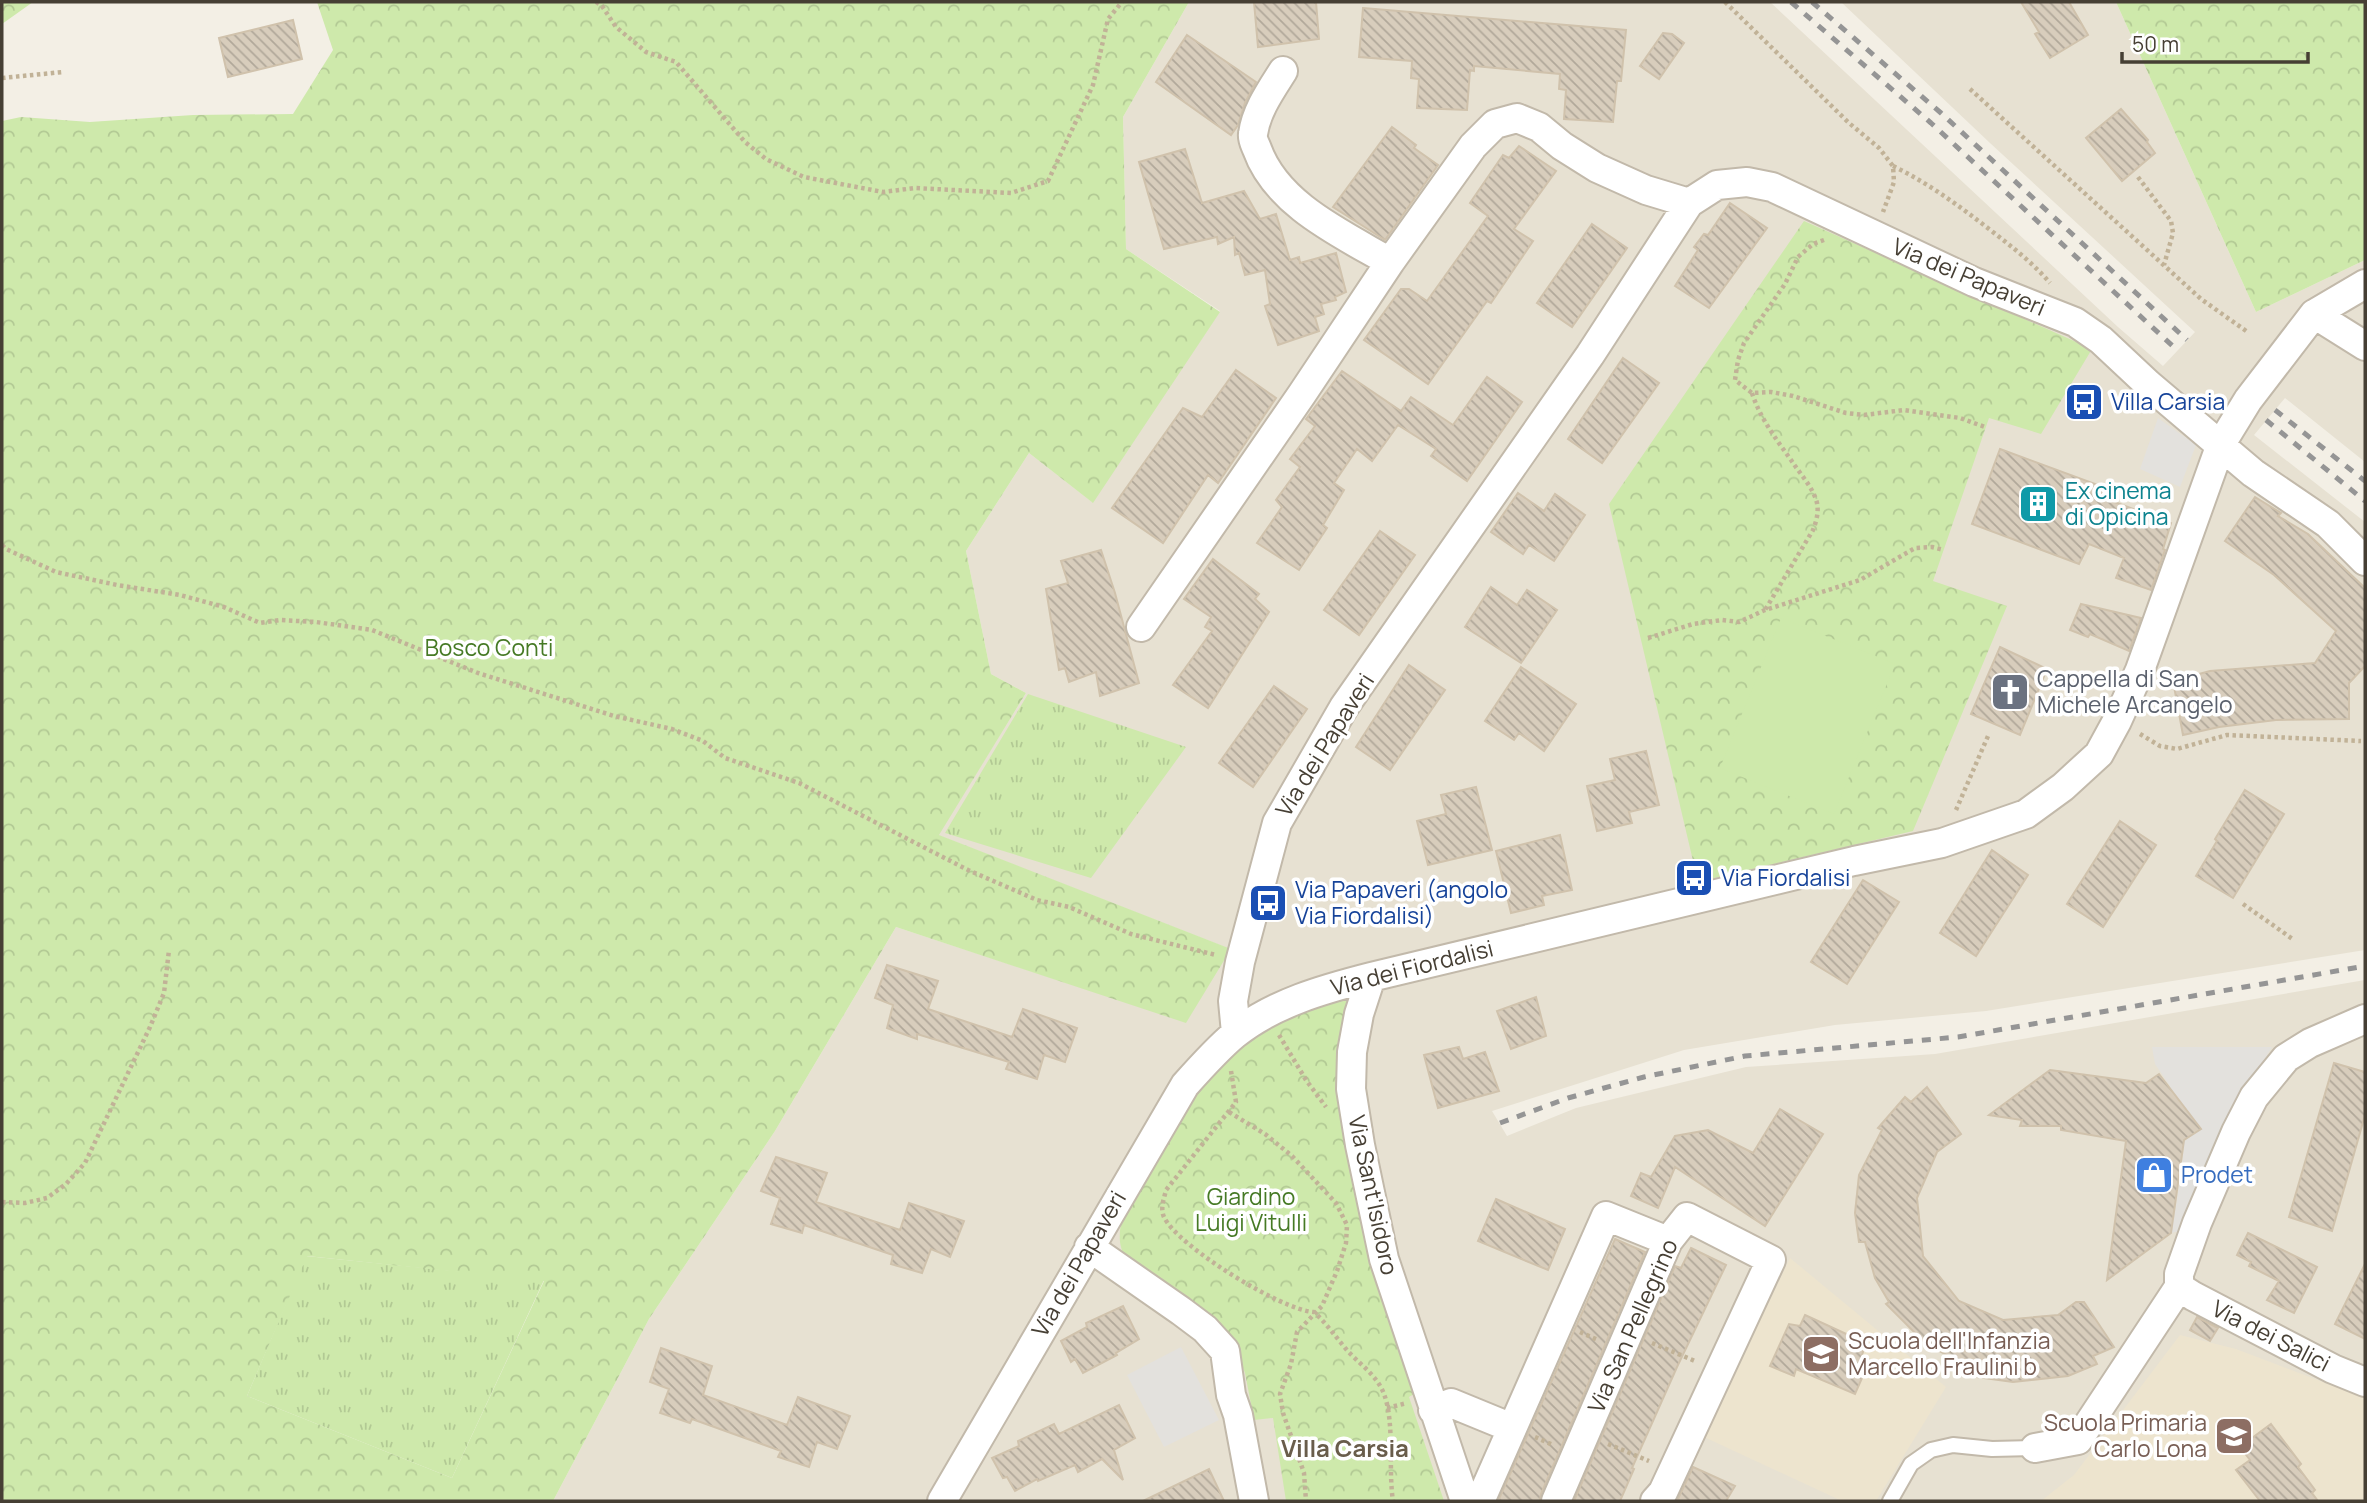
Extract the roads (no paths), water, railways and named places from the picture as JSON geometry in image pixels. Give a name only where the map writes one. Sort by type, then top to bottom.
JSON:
[{"type":"street","points":[[1283,71],[1263,102],[1252,136],[1262,165],[1277,186],[1311,213],[1390,262]]},
{"type":"street","points":[[1141,627],[1390,262],[1474,146],[1495,124],[1517,118],[1539,127],[1562,146],[1597,168],[1646,190],[1689,203]]},
{"type":"street","name":"Via dei Papaveri","points":[[942,1501],[1185,1085],[1228,1040],[1240,962],[1277,823],[1323,741],[1590,355],[1689,203],[1717,185],[1748,182],[1772,187],[1974,282],[2075,322],[2101,340],[2148,384],[2253,473],[2328,524],[2365,561]]},
{"type":"street","name":"Via dei Fiordalisi","points":[[1228,1040],[1267,1013],[1300,998],[1371,977],[1854,861],[1942,843],[2026,814],[2063,787],[2099,754],[2117,721],[2140,670],[2221,444],[2248,400],[2314,314],[2365,284]]},
{"type":"street","points":[[2314,314],[2365,346]]},
{"type":"street","name":"Via Sant'Isidoro","points":[[1371,977],[1359,1014],[1352,1052],[1351,1089],[1360,1145],[1384,1259],[1465,1501]]},
{"type":"street","points":[[2035,1448],[2078,1440],[2179,1287],[2179,1274],[2197,1223],[2254,1097],[2286,1058],[2310,1043],[2365,1019]]},
{"type":"street","points":[[1473,1501],[1481,1499],[1605,1216],[1668,1241]]},
{"type":"street","name":"Via San Pellegrino","points":[[1556,1501],[1668,1241],[1687,1217],[1771,1260],[1663,1492],[1655,1501]]},
{"type":"street","points":[[1089,1247],[1205,1329],[1225,1351],[1231,1395],[1238,1416],[1255,1501]]},
{"type":"street","name":"Via dei Salici","points":[[2179,1287],[2333,1369],[2365,1382]]},
{"type":"street","points":[[1433,1410],[1451,1403],[1512,1428]]},
{"type":"lane","points":[[1890,1501],[1911,1464],[1931,1450],[1953,1445],[1992,1449],[2035,1448]]},
{"type":"railway","points":[[1791,2],[1931,123],[2177,350]]},
{"type":"railway","points":[[1812,2],[1941,113],[2187,340]]},
{"type":"railway","points":[[2275,410],[2365,481]]},
{"type":"railway","points":[[2266,420],[2365,501]]},
{"type":"railway","points":[[1500,1123],[1568,1098],[1644,1077],[1745,1056],[1958,1037],[2365,966]]},
{"type":"place","name":"Villa Carsia","points":[[2084,402]]},
{"type":"place","name":"Ex cinema di Opicina","points":[[2038,504]]},
{"type":"place","name":"Cappella di San Michele Arcangelo","points":[[2010,692]]},
{"type":"place","name":"Via Fiordalisi","points":[[1694,878]]},
{"type":"place","name":"Via Papaveri (angolo Via Fiordalisi)","points":[[1268,903]]},
{"type":"place","name":"Prodet","points":[[2154,1175]]},
{"type":"place","name":"Scuola dell'Infanzia Marcello Fraulini b","points":[[1821,1354]]},
{"type":"place","name":"Scuola Primaria Carlo Lona","points":[[2234,1436]]},
{"type":"district","name":"Villa Carsia","points":[[1345,1449]]},
{"type":"park label","name":"Bosco Conti","points":[[489,648]]},
{"type":"park label","name":"Giardino Luigi Vitulli","points":[[1251,1210]]}]
